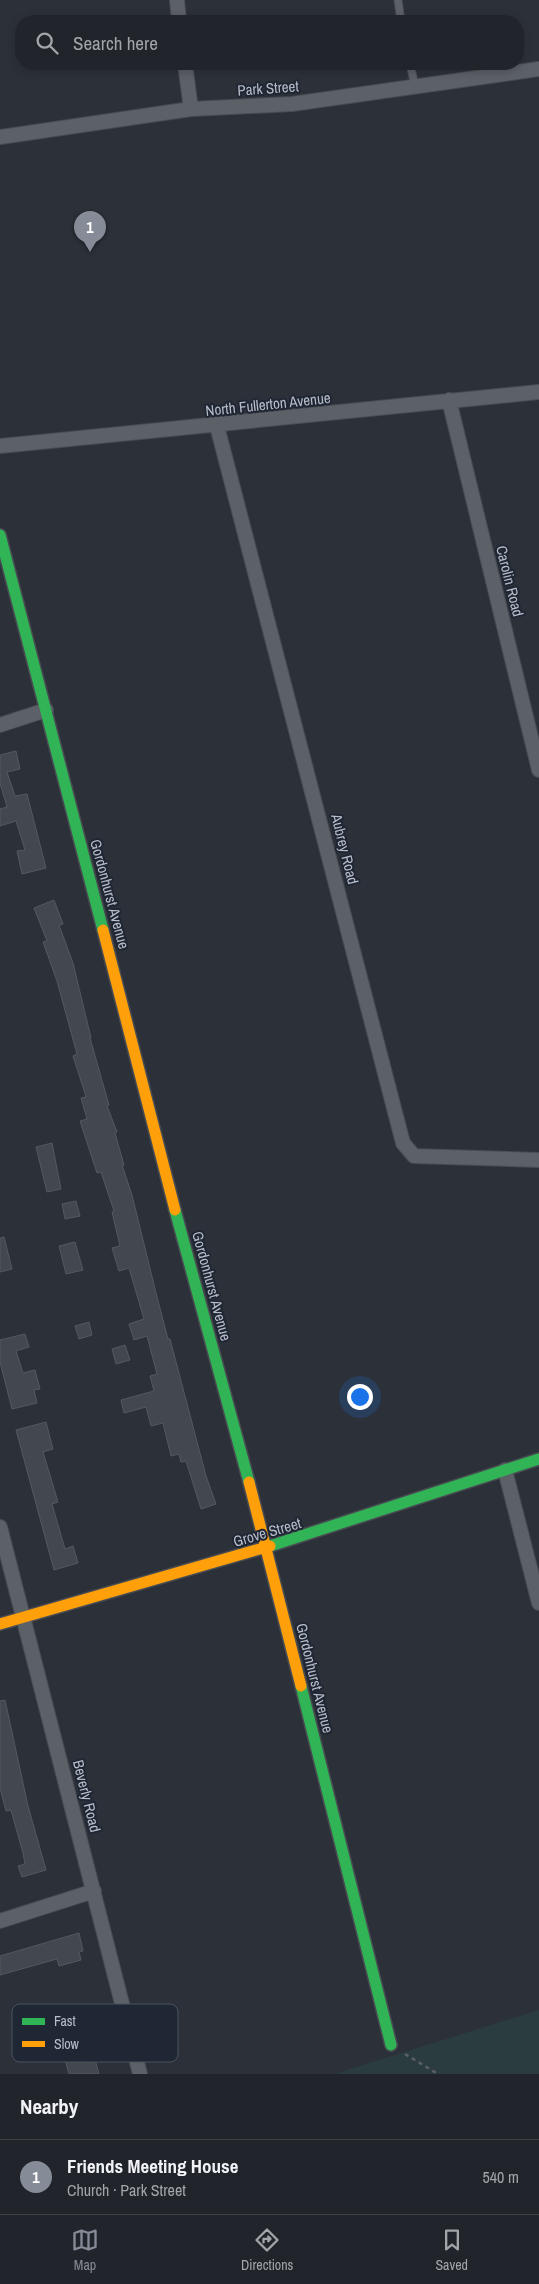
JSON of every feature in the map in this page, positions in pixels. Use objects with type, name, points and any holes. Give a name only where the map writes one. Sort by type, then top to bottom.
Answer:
[{"type":"street","points":[[177,0],[179,15]]},
{"type":"street","name":"Park Street","points":[[0,137],[191,109],[292,104],[539,69]]},
{"type":"street","points":[[186,70],[191,109]]},
{"type":"street","name":"North Fullerton Avenue","points":[[0,446],[218,426],[539,392]]},
{"type":"street","name":"Carolin Road","points":[[450,400],[539,770]]},
{"type":"street","name":"Aubrey Road","points":[[218,426],[403,1143],[414,1156],[539,1160]]},
{"type":"street","name":"Gordonhurst Avenue","points":[[0,535],[168,1183],[267,1547],[391,2045]]},
{"type":"street","points":[[0,725],[46,710]]},
{"type":"street","name":"Grove Street","points":[[0,1624],[267,1547],[539,1459]]},
{"type":"street","points":[[505,1470],[539,1603]]},
{"type":"street","name":"Beverly Road","points":[[0,1527],[122,2004]]},
{"type":"street","points":[[0,1921],[94,1891]]},
{"type":"lane","points":[[398,0],[400,15]]},
{"type":"lane","points":[[411,70],[414,86]]},
{"type":"path","points":[[391,2045],[438,2074]]},
{"type":"shaded area","points":[[539,2010],[539,2074],[334,2074]]},
{"type":"building","points":[[16,751],[20,769],[7,772],[15,796],[27,794],[46,868],[22,874],[17,851],[25,850],[16,821],[0,826],[0,809],[7,807],[0,783],[0,755]]},
{"type":"building","points":[[54,900],[63,924],[59,925],[73,963],[90,1038],[109,1105],[107,1106],[117,1132],[115,1133],[124,1165],[122,1165],[132,1195],[168,1339],[170,1339],[206,1476],[216,1504],[201,1509],[186,1461],[181,1462],[179,1454],[171,1456],[163,1423],[151,1426],[146,1407],[124,1413],[121,1400],[154,1391],[150,1376],[157,1374],[147,1336],[134,1340],[129,1324],[144,1319],[129,1268],[119,1271],[112,1248],[120,1246],[112,1212],[114,1211],[101,1172],[97,1173],[80,1121],[87,1119],[81,1098],[86,1097],[73,1056],[77,1054],[57,981],[43,942],[47,941],[34,908]]},
{"type":"building","points":[[52,1143],[61,1189],[47,1192],[36,1147]]},
{"type":"building","points":[[76,1201],[80,1216],[65,1219],[62,1204]]},
{"type":"building","points":[[4,1237],[12,1269],[0,1272],[0,1238]]},
{"type":"building","points":[[75,1242],[83,1270],[66,1274],[59,1246]]},
{"type":"building","points":[[89,1322],[92,1335],[79,1339],[75,1326]]},
{"type":"building","points":[[25,1334],[29,1347],[16,1351],[23,1373],[35,1370],[40,1389],[34,1390],[37,1403],[12,1409],[0,1362],[0,1340]]},
{"type":"building","points":[[125,1345],[130,1360],[116,1364],[112,1349]]},
{"type":"building","points":[[46,1422],[53,1449],[43,1452],[58,1502],[52,1504],[65,1549],[73,1546],[78,1563],[54,1570],[16,1430]]},
{"type":"building","points":[[5,1700],[28,1806],[46,1870],[22,1877],[18,1866],[25,1864],[23,1853],[11,1810],[6,1811],[0,1788],[0,1701]]},
{"type":"building","points":[[79,1933],[83,1951],[79,1952],[81,1960],[59,1966],[57,1959],[0,1975],[0,1956]]},
{"type":"building","points":[[66,2062],[96,2062],[99,2074],[69,2074]]},
{"type":"traffic: fast","points":[[0,535],[103,930]]},
{"type":"traffic: fast","points":[[175,1210],[249,1482]]},
{"type":"traffic: fast","points":[[270,1546],[539,1459]]},
{"type":"traffic: fast","points":[[301,1686],[391,2045]]},
{"type":"traffic: slow","points":[[103,930],[175,1210]]},
{"type":"traffic: slow","points":[[249,1482],[301,1686]]},
{"type":"traffic: slow","points":[[0,1624],[270,1546]]},
{"type":"place","name":"Friends Meeting House","points":[[90,252]]}]
